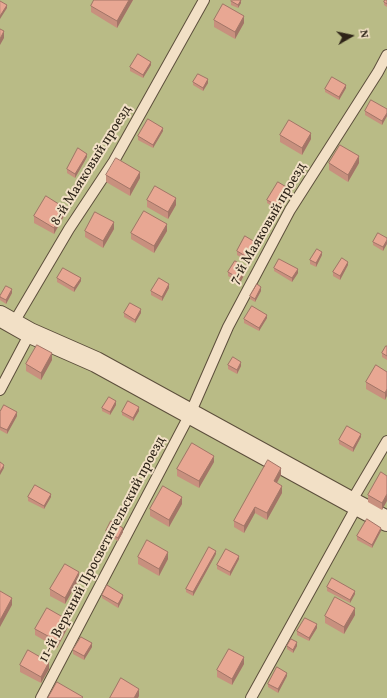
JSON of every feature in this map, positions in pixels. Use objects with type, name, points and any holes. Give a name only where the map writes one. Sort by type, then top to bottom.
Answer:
[{"type":"street","points":[[6,320],[30,333],[96,362],[387,521]]},
{"type":"lane","name":"8-й Маяковый проезд","points":[[6,320],[114,161],[204,0]]},
{"type":"lane","name":"7-й Маяковый проезд","points":[[190,414],[228,327],[290,210],[378,72],[387,55]]},
{"type":"lane","points":[[0,390],[30,333]]},
{"type":"lane","name":"11-й Верхний Просветительский проезд","points":[[41,698],[190,414]]},
{"type":"lane","points":[[251,698],[387,441]]},
{"type":"green space","points":[[0,0],[387,0],[387,698],[0,698]]},
{"type":"building","points":[[94,0],[129,0],[117,21],[91,6]]},
{"type":"building","points":[[241,0],[238,5],[231,1]]},
{"type":"building","points":[[0,1],[7,5],[0,16]]},
{"type":"building","points":[[223,4],[244,16],[235,32],[214,20]]},
{"type":"building","points":[[0,29],[4,31],[0,39]]},
{"type":"building","points":[[138,54],[151,62],[143,75],[130,67]]},
{"type":"building","points":[[198,74],[208,79],[203,88],[193,82]]},
{"type":"building","points":[[332,77],[346,85],[339,97],[325,89]]},
{"type":"building","points":[[371,100],[387,109],[387,113],[382,121],[365,111]]},
{"type":"building","points":[[148,119],[163,128],[153,145],[138,136]]},
{"type":"building","points":[[289,120],[311,133],[302,148],[280,135]]},
{"type":"building","points":[[340,145],[359,156],[348,175],[329,163]]},
{"type":"building","points":[[78,148],[87,154],[75,174],[67,169]]},
{"type":"building","points":[[116,158],[140,172],[130,189],[106,175]]},
{"type":"building","points":[[278,182],[288,188],[278,206],[267,200]]},
{"type":"building","points":[[155,186],[176,198],[168,212],[147,200]]},
{"type":"building","points":[[46,196],[65,208],[54,228],[34,216]]},
{"type":"building","points":[[144,211],[167,224],[154,246],[131,233]]},
{"type":"building","points":[[95,212],[114,222],[103,241],[85,231]]},
{"type":"building","points":[[378,233],[387,238],[383,247],[373,242]]},
{"type":"building","points":[[245,236],[255,242],[247,257],[237,251]]},
{"type":"building","points":[[317,249],[322,252],[316,263],[310,260]]},
{"type":"building","points":[[342,258],[348,262],[340,276],[333,272]]},
{"type":"building","points":[[279,259],[298,269],[292,278],[274,268]]},
{"type":"building","points":[[235,261],[246,267],[240,279],[228,272]]},
{"type":"building","points":[[63,268],[81,278],[74,288],[57,278]]},
{"type":"building","points":[[159,278],[169,284],[162,297],[151,291]]},
{"type":"building","points":[[257,284],[261,287],[255,299],[250,296]]},
{"type":"building","points":[[6,286],[12,289],[6,300],[0,296]]},
{"type":"building","points":[[130,303],[141,309],[135,320],[124,313]]},
{"type":"building","points":[[252,306],[267,315],[259,328],[244,319]]},
{"type":"building","points":[[37,345],[52,353],[41,373],[26,364]]},
{"type":"building","points":[[387,346],[387,356],[382,353]]},
{"type":"building","points":[[233,357],[241,362],[237,370],[228,365]]},
{"type":"building","points":[[376,365],[387,372],[387,389],[385,393],[366,382]]},
{"type":"building","points":[[109,397],[116,401],[110,412],[102,408]]},
{"type":"building","points":[[128,401],[139,407],[133,418],[122,412]]},
{"type":"building","points":[[4,405],[17,412],[7,430],[0,427],[0,412]]},
{"type":"building","points":[[347,426],[361,434],[353,448],[339,440]]},
{"type":"building","points":[[192,443],[214,456],[199,481],[177,469]]},
{"type":"building","points":[[268,460],[281,468],[274,481],[282,486],[267,513],[255,507],[244,526],[234,521]]},
{"type":"building","points":[[0,462],[4,465],[0,472]]},
{"type":"building","points":[[381,472],[387,476],[387,494],[382,503],[368,495]]},
{"type":"building","points":[[35,485],[51,494],[44,506],[28,497]]},
{"type":"building","points":[[163,486],[182,497],[169,520],[150,509]]},
{"type":"building","points":[[367,519],[381,528],[372,545],[357,536]]},
{"type":"building","points":[[111,521],[123,528],[118,538],[106,531]]},
{"type":"building","points":[[147,540],[168,552],[159,569],[138,557]]},
{"type":"building","points":[[209,547],[216,551],[193,592],[186,589]]},
{"type":"building","points":[[226,549],[239,556],[230,572],[217,565]]},
{"type":"building","points":[[65,564],[79,572],[65,598],[50,589]]},
{"type":"building","points":[[332,578],[355,591],[350,600],[327,587]]},
{"type":"building","points":[[107,585],[123,595],[118,604],[102,595]]},
{"type":"building","points":[[0,591],[12,598],[0,620]]},
{"type":"building","points":[[335,597],[355,608],[344,627],[325,616]]},
{"type":"building","points":[[47,608],[68,620],[57,641],[35,629]]},
{"type":"building","points":[[305,618],[317,624],[309,638],[297,631]]},
{"type":"building","points":[[81,637],[92,643],[84,656],[73,650]]},
{"type":"building","points":[[291,639],[297,642],[293,650],[287,646]]},
{"type":"building","points":[[229,649],[244,657],[232,679],[217,670]]},
{"type":"building","points":[[28,650],[49,662],[41,677],[20,665]]},
{"type":"building","points":[[277,667],[287,673],[278,689],[268,684]]},
{"type":"building","points":[[121,678],[139,689],[134,698],[110,698]]},
{"type":"building","points":[[57,682],[83,697],[48,698]]}]
